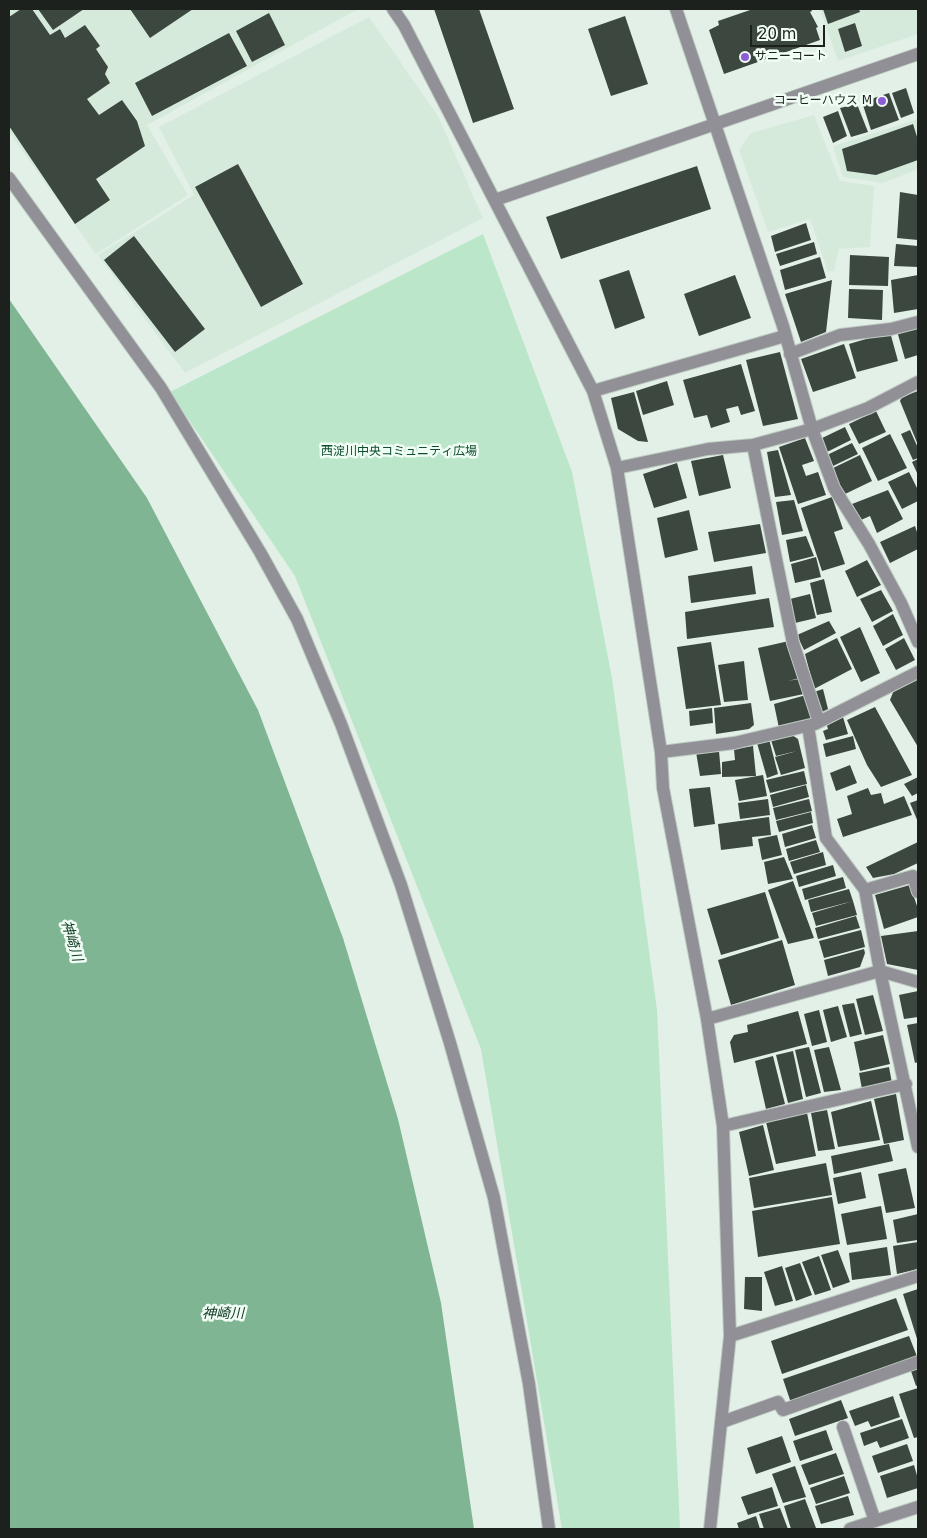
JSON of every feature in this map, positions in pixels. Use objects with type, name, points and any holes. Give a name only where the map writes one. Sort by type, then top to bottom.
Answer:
[{"type":"street","points":[[393,9],[404,25],[592,390],[617,468],[661,752],[663,788],[707,1019],[724,1126],[730,1336],[710,1529]]},
{"type":"street","points":[[676,9],[716,124],[785,336],[812,429],[834,488],[869,544],[901,603],[918,642]]},
{"type":"street","points":[[495,200],[918,54]]},
{"type":"street","points":[[9,178],[161,388],[260,552],[297,619],[341,724],[401,885],[450,1043],[494,1198],[529,1384],[549,1529]]},
{"type":"street","points":[[790,354],[840,335],[891,329],[918,322]]},
{"type":"street","points":[[592,390],[785,336]]},
{"type":"street","points":[[617,468],[708,449],[753,445],[812,429],[868,408],[918,382]]},
{"type":"street","points":[[753,445],[793,643],[814,724],[826,838],[865,890],[880,971],[906,1084],[918,1147]]},
{"type":"street","points":[[661,752],[734,742],[814,724],[918,672]]},
{"type":"street","points":[[865,890],[916,875],[918,892]]},
{"type":"street","points":[[707,1019],[880,971],[918,982]]},
{"type":"street","points":[[724,1126],[906,1084]]},
{"type":"street","points":[[730,1336],[918,1276]]},
{"type":"street","points":[[722,1422],[778,1402],[782,1410],[918,1362]]},
{"type":"street","points":[[843,1427],[875,1521]]},
{"type":"street","points":[[850,1529],[918,1507]]},
{"type":"shaded area","points":[[13,9],[358,9],[147,125],[188,195],[96,254],[9,132],[9,11]]},
{"type":"shaded area","points":[[820,9],[918,9],[918,34],[838,61]]},
{"type":"shaded area","points":[[369,17],[438,116],[483,218],[185,373],[98,255],[194,195],[159,127]]},
{"type":"shaded area","points":[[814,115],[840,181],[874,186],[870,247],[839,249],[834,271],[828,272],[810,219],[768,232],[739,150],[751,133]]},
{"type":"shaded area","points":[[918,119],[918,169],[883,183],[843,177],[833,146]]},
{"type":"green space","name":"西淀川中央コミュニティ広場","points":[[483,234],[572,472],[612,678],[657,1010],[680,1529],[562,1529],[481,1049],[295,576],[170,392]]},
{"type":"water","name":"神崎川","points":[[9,299],[147,498],[258,710],[343,938],[398,1119],[441,1303],[474,1529],[9,1529]]},
{"type":"building","points":[[21,9],[32,9],[50,35],[60,29],[65,38],[85,25],[100,46],[96,49],[108,67],[105,74],[110,83],[87,99],[99,115],[122,100],[137,121],[145,146],[96,179],[110,200],[75,224],[9,126],[9,17]]},
{"type":"building","points":[[38,9],[84,9],[53,30]]},
{"type":"building","points":[[130,9],[193,9],[150,38]]},
{"type":"building","points":[[434,9],[479,9],[514,109],[473,123]]},
{"type":"building","name":"サニーコート","points":[[753,9],[811,9],[812,11],[810,12],[818,27],[816,28],[820,40],[724,74],[709,30],[719,25],[718,21]]},
{"type":"building","points":[[823,9],[859,9],[860,12],[828,24]]},
{"type":"building","points":[[269,13],[285,45],[252,62],[236,31]]},
{"type":"building","points":[[625,16],[648,84],[611,96],[588,29]]},
{"type":"building","points":[[855,23],[862,46],[845,52],[838,29]]},
{"type":"building","points":[[229,33],[247,66],[152,116],[135,83]]},
{"type":"building","points":[[906,88],[914,113],[901,118],[892,93]]},
{"type":"building","points":[[889,93],[899,120],[871,130],[862,102]]},
{"type":"building","points":[[857,104],[868,132],[851,137],[840,108]]},
{"type":"building","points":[[838,111],[847,136],[833,143],[823,117]]},
{"type":"building","points":[[913,124],[918,140],[918,160],[876,175],[847,171],[842,149]]},
{"type":"building","points":[[238,164],[303,284],[261,307],[195,187]]},
{"type":"building","points":[[697,166],[711,209],[561,259],[546,217]]},
{"type":"building","points":[[900,192],[918,195],[918,240],[897,238]]},
{"type":"building","points":[[806,223],[811,240],[775,252],[771,236]]},
{"type":"building","points":[[134,236],[205,329],[175,352],[104,260]]},
{"type":"building","points":[[814,242],[817,254],[780,266],[776,254]]},
{"type":"building","points":[[896,244],[918,246],[918,267],[894,266]]},
{"type":"building","points":[[850,255],[889,257],[888,286],[849,285]]},
{"type":"building","points":[[820,257],[826,278],[785,290],[780,270]]},
{"type":"building","points":[[629,270],[645,318],[615,329],[599,280]]},
{"type":"building","points":[[735,275],[751,318],[699,336],[684,294]]},
{"type":"building","points":[[918,275],[918,309],[894,313],[891,280]]},
{"type":"building","points":[[832,280],[826,332],[801,342],[785,294]]},
{"type":"building","points":[[849,289],[883,290],[882,320],[848,318]]},
{"type":"building","points":[[918,325],[918,355],[905,359],[897,331]]},
{"type":"building","points":[[890,332],[898,361],[857,372],[849,344]]},
{"type":"building","points":[[844,344],[856,378],[813,392],[801,359]]},
{"type":"building","points":[[780,352],[798,419],[763,426],[746,360]]},
{"type":"building","points":[[741,364],[755,411],[741,415],[738,406],[726,409],[730,422],[711,428],[707,415],[694,418],[683,380]]},
{"type":"building","points":[[667,381],[674,405],[643,415],[636,391]]},
{"type":"building","points":[[918,391],[918,445],[900,401],[902,397]]},
{"type":"building","points":[[634,392],[648,442],[638,441],[618,429],[611,398]]},
{"type":"building","points":[[876,411],[886,432],[859,444],[849,424]]},
{"type":"building","points":[[845,427],[851,440],[825,453],[818,440]]},
{"type":"building","points":[[910,430],[918,448],[918,458],[913,460],[901,434]]},
{"type":"building","points":[[890,434],[907,468],[878,481],[862,448]]},
{"type":"building","points":[[805,438],[814,461],[802,465],[806,476],[818,472],[826,495],[798,504],[779,447]]},
{"type":"building","points":[[852,443],[858,454],[833,466],[827,455]]},
{"type":"building","points":[[778,450],[791,495],[775,497],[767,452]]},
{"type":"building","points":[[723,455],[731,488],[699,496],[691,461]]},
{"type":"building","points":[[860,455],[872,481],[843,495],[831,469]]},
{"type":"building","points":[[918,459],[918,475],[912,462]]},
{"type":"building","points":[[677,463],[687,498],[654,508],[643,474]]},
{"type":"building","points":[[909,472],[918,490],[918,501],[902,509],[888,482]]},
{"type":"building","points":[[888,490],[903,519],[877,533],[870,516],[861,520],[852,504]]},
{"type":"building","points":[[832,497],[843,529],[834,532],[845,564],[822,571],[801,508]]},
{"type":"building","points":[[794,500],[803,531],[782,535],[776,502]]},
{"type":"building","points":[[689,510],[698,550],[665,558],[657,518]]},
{"type":"building","points":[[760,524],[766,553],[714,562],[708,532]]},
{"type":"building","points":[[915,526],[918,535],[918,549],[890,563],[880,542]]},
{"type":"building","points":[[806,536],[814,556],[790,562],[786,540]]},
{"type":"building","points":[[816,557],[821,577],[795,583],[791,564]]},
{"type":"building","points":[[867,560],[881,585],[857,597],[845,571]]},
{"type":"building","points":[[752,566],[756,594],[691,603],[688,576]]},
{"type":"building","points":[[824,579],[832,612],[817,615],[810,583]]},
{"type":"building","points":[[881,590],[893,611],[872,622],[860,599]]},
{"type":"building","points":[[810,594],[816,618],[795,623],[790,599]]},
{"type":"building","points":[[769,598],[774,627],[687,639],[685,612]]},
{"type":"building","points":[[893,614],[903,635],[883,646],[873,626]]},
{"type":"building","points":[[829,621],[836,633],[804,650],[797,635]]},
{"type":"building","points":[[860,627],[880,673],[861,682],[840,637]]},
{"type":"building","points":[[837,638],[852,669],[814,689],[805,654]]},
{"type":"building","points":[[904,638],[915,660],[896,670],[885,649]]},
{"type":"building","points":[[789,641],[800,678],[788,681],[799,679],[804,694],[770,701],[758,648]]},
{"type":"building","points":[[711,642],[721,705],[686,709],[677,647]]},
{"type":"building","points":[[744,661],[748,700],[724,702],[718,665]]},
{"type":"building","points":[[916,678],[918,679],[918,747],[890,700],[894,690]]},
{"type":"building","points":[[823,689],[828,709],[820,713],[814,692]]},
{"type":"building","points":[[806,695],[814,719],[779,728],[774,704]]},
{"type":"building","points":[[751,703],[754,725],[749,729],[716,734],[714,708]]},
{"type":"building","points":[[875,707],[912,775],[881,787],[867,765],[847,720]]},
{"type":"building","points":[[712,708],[713,723],[690,726],[689,711]]},
{"type":"building","points":[[843,717],[848,734],[826,740],[823,731],[828,729],[826,722]]},
{"type":"building","points":[[792,735],[798,739],[805,768],[781,775],[775,757],[797,751],[776,756],[771,740]]},
{"type":"building","points":[[853,736],[856,749],[826,757],[823,744]]},
{"type":"building","points":[[769,739],[778,774],[767,778],[757,743]]},
{"type":"building","points":[[753,746],[756,776],[722,777],[722,762],[735,760],[734,749]]},
{"type":"building","points":[[719,751],[721,774],[700,776],[696,752]]},
{"type":"building","points":[[850,765],[857,783],[836,791],[830,773]]},
{"type":"building","points":[[804,771],[807,784],[770,793],[766,780]]},
{"type":"building","points":[[763,775],[767,796],[739,801],[735,780]]},
{"type":"building","points":[[918,777],[918,793],[912,796],[904,784]]},
{"type":"building","points":[[806,785],[809,797],[773,807],[770,795]]},
{"type":"building","points":[[710,787],[715,824],[694,827],[689,789]]},
{"type":"building","points":[[868,788],[871,795],[881,793],[884,804],[904,796],[912,815],[843,837],[837,819],[852,814],[847,796]]},
{"type":"building","points":[[768,799],[770,815],[740,819],[738,803]]},
{"type":"building","points":[[809,799],[812,811],[776,820],[773,808]]},
{"type":"building","points":[[918,800],[918,822],[910,803]]},
{"type":"building","points":[[811,812],[813,823],[779,832],[776,821]]},
{"type":"building","points":[[769,817],[771,835],[752,837],[753,846],[721,850],[718,824]]},
{"type":"building","points":[[812,825],[816,838],[785,847],[782,834]]},
{"type":"building","points":[[777,835],[782,855],[762,860],[758,839]]},
{"type":"building","points":[[816,840],[820,852],[789,861],[786,849]]},
{"type":"building","points":[[918,842],[918,863],[894,874],[873,878],[866,867]]},
{"type":"building","points":[[823,852],[826,865],[794,874],[790,862]]},
{"type":"building","points":[[784,857],[793,879],[768,884],[764,862]]},
{"type":"building","points":[[833,865],[836,876],[799,887],[796,876]]},
{"type":"building","points":[[843,877],[846,888],[805,900],[802,889]]},
{"type":"building","points":[[793,881],[814,938],[788,944],[768,890]]},
{"type":"building","points":[[910,885],[918,909],[918,917],[884,929],[875,895]]},
{"type":"building","points":[[849,889],[853,901],[811,912],[808,900]]},
{"type":"building","points":[[765,892],[779,938],[721,955],[707,909]]},
{"type":"building","points":[[853,901],[857,915],[816,926],[812,913]]},
{"type":"building","points":[[856,916],[860,928],[818,939],[815,928]]},
{"type":"building","points":[[861,930],[865,947],[824,958],[819,941]]},
{"type":"building","points":[[918,931],[918,970],[887,964],[881,936]]},
{"type":"building","points":[[782,940],[795,985],[731,1005],[718,960]]},
{"type":"building","points":[[864,949],[865,953],[860,967],[828,976],[824,960]]},
{"type":"building","points":[[918,991],[918,1017],[904,1019],[899,995]]},
{"type":"building","points":[[873,995],[883,1031],[865,1035],[856,999]]},
{"type":"building","points":[[854,1003],[862,1034],[850,1037],[842,1005]]},
{"type":"building","points":[[838,1006],[847,1037],[831,1042],[823,1010]]},
{"type":"building","points":[[819,1010],[827,1042],[812,1046],[804,1014]]},
{"type":"building","points":[[798,1011],[807,1044],[734,1063],[730,1042],[734,1035],[748,1032],[747,1025]]},
{"type":"building","points":[[918,1023],[918,1062],[915,1063],[907,1025]]},
{"type":"building","points":[[883,1035],[890,1064],[860,1071],[854,1042]]},
{"type":"building","points":[[809,1047],[821,1093],[806,1097],[795,1050]]},
{"type":"building","points":[[829,1047],[841,1090],[824,1092],[814,1050]]},
{"type":"building","points":[[793,1051],[803,1099],[788,1103],[776,1055]]},
{"type":"building","points":[[773,1056],[785,1104],[766,1109],[755,1061]]},
{"type":"building","points":[[889,1067],[892,1083],[862,1089],[859,1073]]},
{"type":"building","points":[[896,1094],[904,1140],[884,1144],[874,1099]]},
{"type":"building","points":[[871,1101],[880,1140],[838,1147],[831,1112]]},
{"type":"building","points":[[827,1110],[835,1149],[818,1151],[811,1113]]},
{"type":"building","points":[[807,1113],[816,1156],[776,1164],[766,1122]]},
{"type":"building","points":[[763,1125],[774,1170],[749,1176],[739,1132]]},
{"type":"building","points":[[889,1144],[893,1161],[834,1174],[831,1156]]},
{"type":"building","points":[[826,1163],[832,1195],[754,1208],[749,1178]]},
{"type":"building","points":[[906,1168],[915,1208],[886,1213],[878,1174]]},
{"type":"building","points":[[861,1172],[866,1198],[838,1204],[833,1178]]},
{"type":"building","points":[[832,1197],[840,1244],[758,1257],[752,1211]]},
{"type":"building","points":[[881,1206],[887,1239],[847,1245],[841,1214]]},
{"type":"building","points":[[918,1214],[918,1240],[897,1243],[893,1220]]},
{"type":"building","points":[[918,1242],[918,1269],[897,1274],[893,1246]]},
{"type":"building","points":[[887,1247],[891,1275],[852,1280],[849,1253]]},
{"type":"building","points":[[838,1250],[850,1282],[833,1288],[821,1255]]},
{"type":"building","points":[[819,1256],[831,1290],[815,1295],[802,1262]]},
{"type":"building","points":[[800,1263],[812,1295],[796,1301],[785,1268]]},
{"type":"building","points":[[782,1266],[793,1301],[775,1306],[764,1272]]},
{"type":"building","points":[[745,1277],[762,1277],[762,1311],[744,1309]]},
{"type":"building","points":[[918,1289],[918,1342],[903,1294]]},
{"type":"building","points":[[896,1298],[908,1330],[782,1374],[771,1341]]},
{"type":"building","points":[[909,1336],[918,1359],[791,1403],[783,1379]]},
{"type":"building","points":[[918,1369],[918,1385],[916,1386],[911,1371]]},
{"type":"building","points":[[918,1388],[918,1437],[914,1438],[899,1394]]},
{"type":"building","points":[[893,1396],[900,1417],[871,1427],[868,1421],[855,1426],[849,1411]]},
{"type":"building","points":[[841,1400],[848,1418],[795,1436],[789,1419]]},
{"type":"building","points":[[902,1419],[909,1438],[880,1448],[877,1441],[864,1446],[860,1433]]},
{"type":"building","points":[[826,1430],[833,1450],[800,1461],[793,1441]]},
{"type":"building","points":[[782,1436],[791,1462],[756,1474],[747,1448]]},
{"type":"building","points":[[907,1444],[913,1461],[878,1473],[872,1456]]},
{"type":"building","points":[[836,1453],[844,1474],[809,1485],[801,1465]]},
{"type":"building","points":[[914,1465],[918,1479],[918,1488],[887,1498],[880,1476]]},
{"type":"building","points":[[795,1466],[806,1497],[783,1503],[772,1474]]},
{"type":"building","points":[[844,1476],[850,1493],[816,1504],[810,1488]]},
{"type":"building","points":[[772,1487],[778,1506],[748,1515],[741,1497]]},
{"type":"building","points":[[848,1496],[854,1515],[821,1524],[815,1506]]},
{"type":"building","points":[[805,1499],[816,1528],[791,1529],[784,1506]]},
{"type":"building","points":[[780,1508],[788,1529],[764,1529],[759,1514]]},
{"type":"building","points":[[756,1516],[760,1529],[739,1529],[737,1523]]},
{"type":"place","name":"サニーコート","points":[[745,57]]},
{"type":"place","name":"コーヒーハウス M","points":[[882,101]]}]
